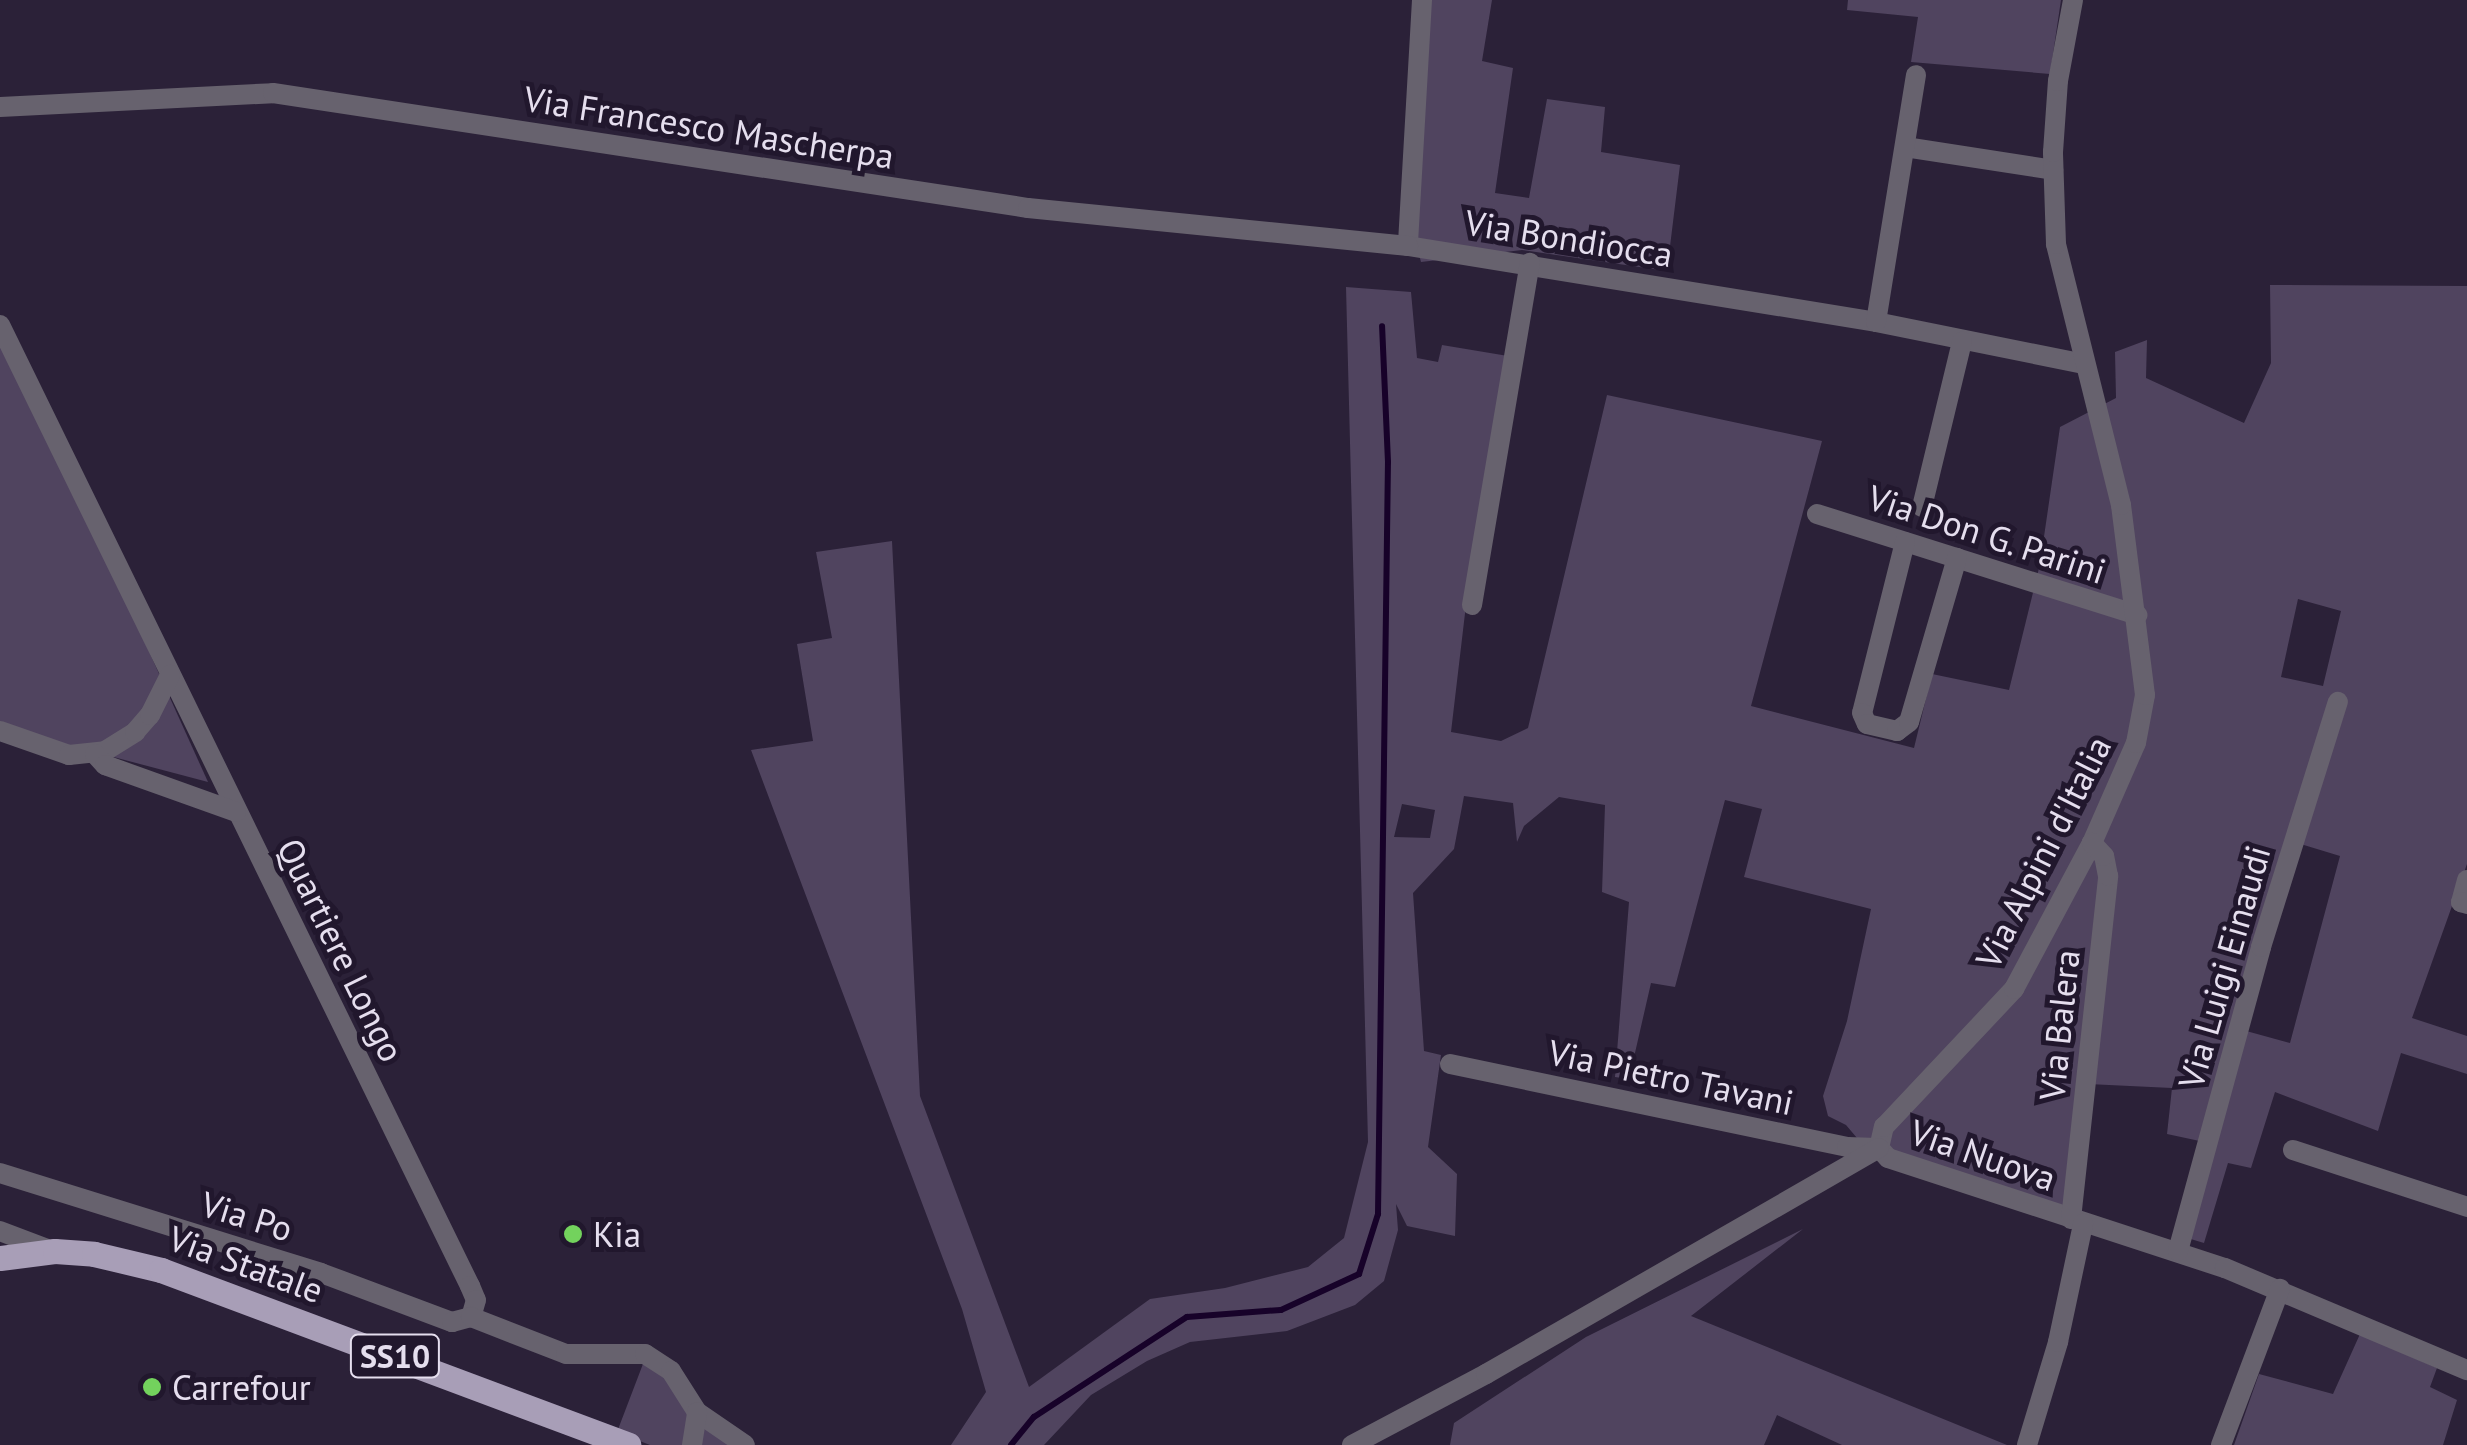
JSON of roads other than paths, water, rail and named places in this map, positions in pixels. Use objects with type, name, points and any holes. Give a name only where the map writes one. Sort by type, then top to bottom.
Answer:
[{"type":"main road","name":"Via Statale","points":[[0,1258],[55,1252],[94,1254],[161,1270],[628,1445]]},
{"type":"street","points":[[1408,246],[1422,0]]},
{"type":"street","name":"Via Alpini d'Italia","points":[[1879,1148],[1884,1127],[2014,989],[2092,843],[2136,743],[2145,696],[2122,505],[2056,244],[2053,170],[2058,80],[2073,0]]},
{"type":"street","points":[[1876,322],[1916,75]]},
{"type":"street","name":"Via Francesco Mascherpa","points":[[0,107],[272,93],[1028,208],[1408,246]]},
{"type":"street","points":[[1905,147],[2053,170]]},
{"type":"street","name":"Via Bondiocca","points":[[1408,246],[1876,322],[2085,364]]},
{"type":"street","points":[[1472,606],[1530,263]]},
{"type":"street","name":"Quartiere Longo","points":[[0,325],[470,1286],[476,1300],[471,1316]]},
{"type":"street","points":[[1922,507],[1962,342]]},
{"type":"street","name":"Via Don G. Parini","points":[[1817,514],[2137,614]]},
{"type":"street","points":[[1905,542],[1862,713],[1867,724],[1896,731],[1908,722],[1957,558]]},
{"type":"street","points":[[0,731],[69,755],[95,754],[116,746],[150,716],[170,674]]},
{"type":"street","name":"Via Luigi Einaudi","points":[[2178,1251],[2261,946],[2338,702]]},
{"type":"street","points":[[95,754],[105,765],[236,812]]},
{"type":"street","name":"Via Balera","points":[[2026,1445],[2058,1342],[2077,1222],[2108,876],[2104,856],[2092,843]]},
{"type":"street","points":[[2467,880],[2461,902],[2467,904]]},
{"type":"street","name":"Via Pietro Tavani","points":[[1450,1064],[1847,1147],[1879,1148]]},
{"type":"street","name":"Via Nuova","points":[[1352,1445],[1486,1374],[1879,1148],[1888,1158],[2077,1222],[2178,1251],[2280,1289],[2467,1370]]},
{"type":"street","points":[[2293,1150],[2467,1207]]},
{"type":"street","name":"Via Po","points":[[0,1174],[321,1273],[452,1322],[471,1316]]},
{"type":"street","points":[[0,1232],[55,1252]]},
{"type":"street","points":[[2221,1445],[2280,1289]]},
{"type":"street","points":[[471,1316],[566,1354],[645,1354],[671,1371],[697,1412],[745,1445]]},
{"type":"street","points":[[692,1445],[697,1412]]},
{"type":"waterway","points":[[1011,1445],[1034,1417],[1187,1317],[1281,1310],[1359,1274],[1378,1214],[1388,462],[1382,326]]},
{"type":"place","name":"Kia","points":[[573,1234]]},
{"type":"place","name":"Carrefour","points":[[152,1387]]}]
